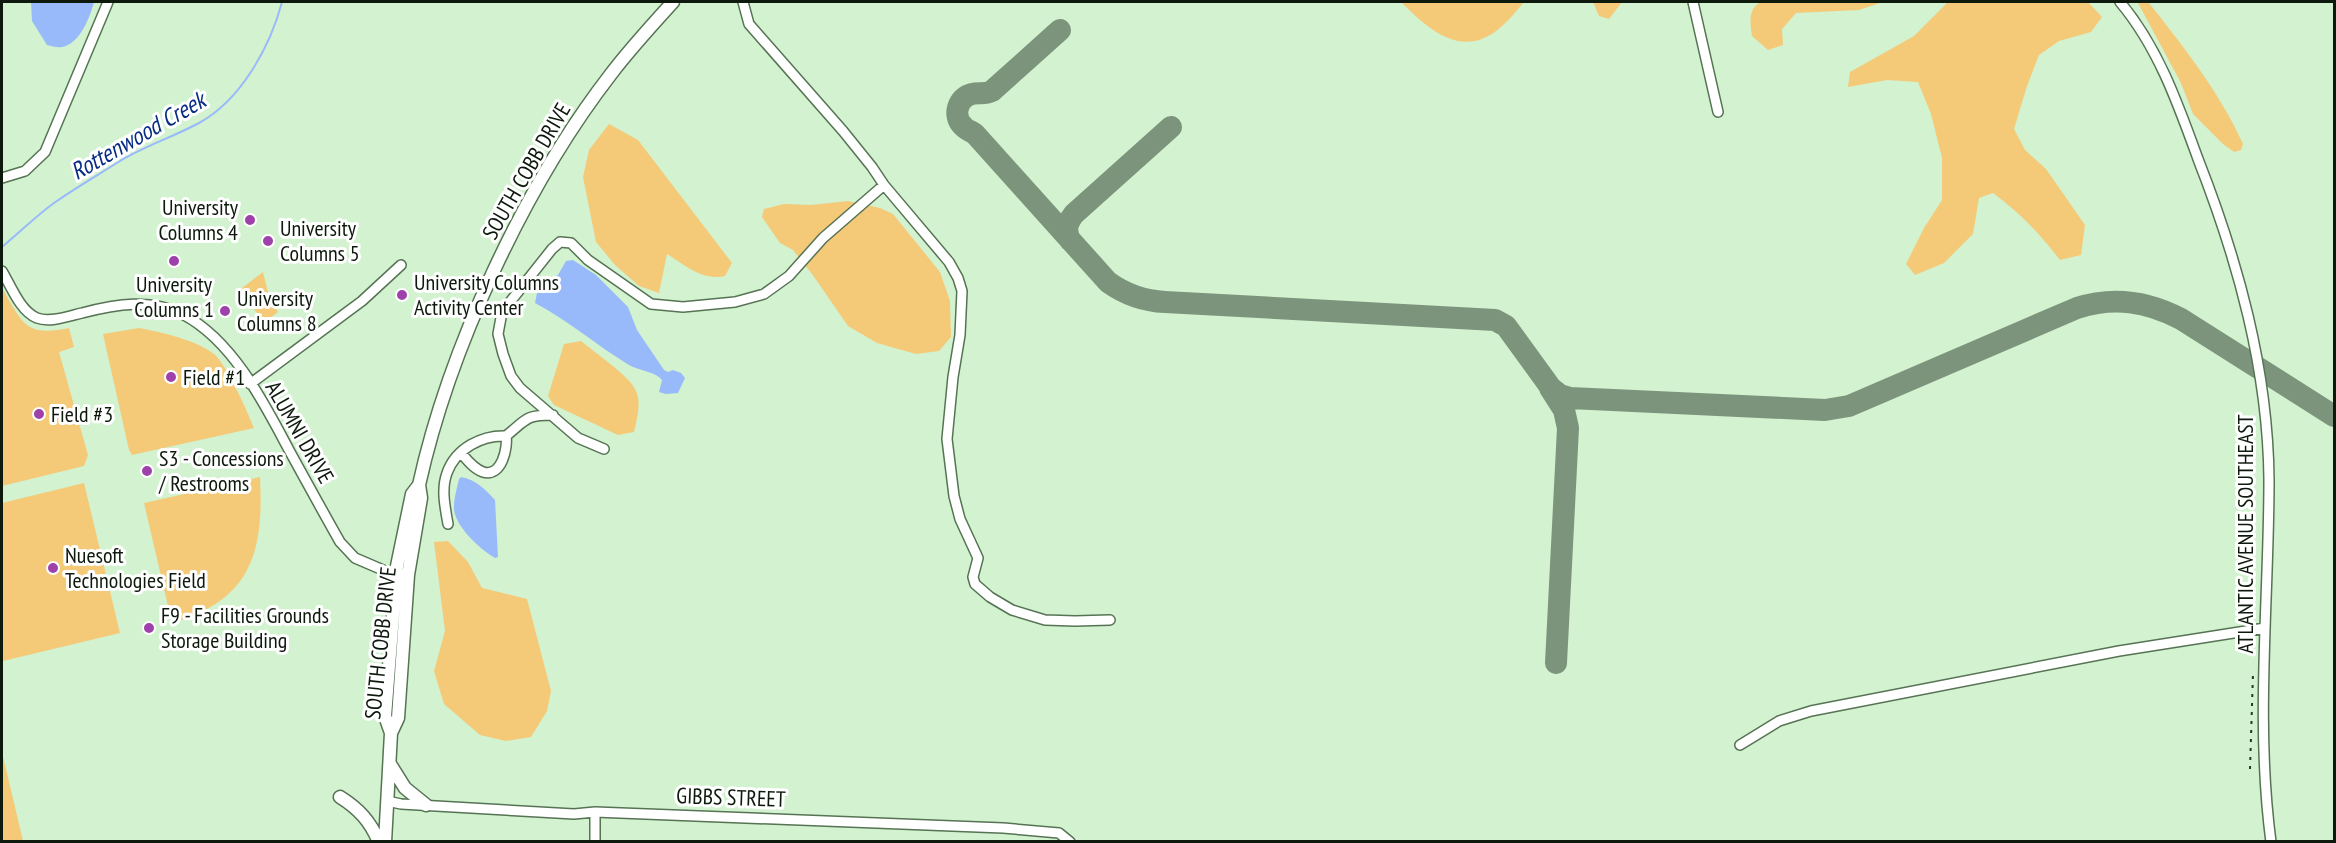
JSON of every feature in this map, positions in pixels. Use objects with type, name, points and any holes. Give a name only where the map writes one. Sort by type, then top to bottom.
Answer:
[{"type":"main road","name":"SOUTH COBB DRIVE","points":[[391,733],[385,716],[397,566],[412,494],[419,485],[442,407],[466,340],[489,284],[544,176],[593,99],[620,62],[673,2]]},
{"type":"main road","name":"SOUTH COBB DRIVE","points":[[385,842],[391,733],[398,718],[408,575],[421,498],[419,485]]},
{"type":"main road","points":[[397,566],[408,575]]},
{"type":"main road","points":[[389,763],[405,788],[426,805]]},
{"type":"main road","points":[[340,797],[366,818],[380,842]]},
{"type":"street","points":[[2,178],[25,171],[45,152],[108,2]]},
{"type":"street","points":[[743,2],[749,24],[843,130],[884,185],[949,262],[958,278],[962,291],[960,335],[947,440],[954,496],[960,519],[978,558],[973,577],[975,584],[990,597],[1012,610],[1045,620],[1110,620]]},
{"type":"street","points":[[1693,2],[1718,112]]},
{"type":"street","name":"ATLANTIC AVENUE SOUTHEAST","points":[[2120,2],[2139,28],[2171,88],[2209,187],[2235,267],[2261,379],[2269,479],[2265,628],[2265,769],[2271,842]]},
{"type":"street","points":[[604,449],[578,438],[520,388],[511,376],[498,334],[499,322],[508,303],[560,242],[571,243],[588,260],[651,304],[683,307],[735,302],[764,294],[789,276],[823,238],[884,185]]},
{"type":"street","points":[[250,384],[362,302],[401,265]]},
{"type":"street","name":"ALUMNI DRIVE","points":[[2,271],[25,310],[37,318],[44,320],[122,304],[148,305],[177,312],[207,330],[267,408],[340,542],[355,558],[383,570],[394,590]]},
{"type":"street","points":[[448,524],[444,503],[447,472],[461,453],[477,441],[488,437],[506,436],[536,414],[553,415]]},
{"type":"street","points":[[461,453],[470,464],[484,473],[489,472],[500,465],[505,456],[506,436]]},
{"type":"street","name":"ALUMNI DRIVE","points":[[374,565],[383,563],[397,566]]},
{"type":"street","points":[[1740,745],[1779,721],[1811,711],[2119,651],[2265,628]]},
{"type":"street","name":"GIBBS STREET","points":[[387,801],[574,814],[595,812],[1014,829],[1059,832],[1070,842]]},
{"type":"street","points":[[595,812],[595,842]]},
{"type":"shaded area","points":[[1401,2],[1524,2],[1505,23],[1488,36],[1474,41],[1461,41],[1436,32]]},
{"type":"shaded area","points":[[1593,2],[1622,2],[1609,19],[1599,16]]},
{"type":"shaded area","points":[[1761,2],[1883,2],[1859,10],[1796,13],[1782,29],[1783,45],[1768,50],[1752,36],[1752,12]]},
{"type":"shaded area","points":[[1948,2],[2088,2],[2102,17],[2091,32],[2059,41],[2039,55],[2014,129],[2025,150],[2046,169],[2085,225],[2081,255],[2060,260],[2029,224],[1993,193],[1979,198],[1973,234],[1944,263],[1915,275],[1906,264],[1924,228],[1942,200],[1942,158],[1931,114],[1918,82],[1887,80],[1848,87],[1850,72],[1914,36]]},
{"type":"shaded area","points":[[2138,3],[2149,3],[2201,71],[2234,125],[2243,144],[2241,150],[2234,152],[2223,144],[2193,114],[2181,83]]},
{"type":"shaded area","points":[[609,124],[638,140],[732,263],[725,276],[701,274],[667,254],[659,293],[639,286],[615,265],[596,242],[583,177],[589,150]]},
{"type":"shaded area","points":[[848,201],[880,208],[893,214],[940,272],[950,301],[951,337],[939,351],[916,354],[877,343],[848,326],[812,274],[793,250],[780,243],[762,217],[764,209],[784,204],[811,205]]},
{"type":"shaded area","points":[[263,272],[269,296],[278,312],[266,321],[263,321],[241,292],[242,288]]},
{"type":"shaded area","name":"Field #3","points":[[2,288],[21,318],[34,329],[69,328],[74,347],[59,352],[88,455],[84,466],[2,486]]},
{"type":"shaded area","name":"Field #1","points":[[139,328],[168,334],[214,354],[230,377],[254,428],[132,455],[103,334]]},
{"type":"shaded area","points":[[581,341],[618,371],[635,389],[639,404],[634,432],[618,435],[554,405],[548,396],[564,344]]},
{"type":"shaded area","points":[[260,477],[259,529],[255,551],[247,570],[236,587],[220,601],[199,613],[172,623],[144,503]]},
{"type":"shaded area","name":"Nuesoft Technologies Field","points":[[84,483],[120,633],[3,661],[2,503]]},
{"type":"shaded area","points":[[448,541],[468,562],[482,588],[527,599],[551,691],[547,711],[531,737],[506,741],[480,735],[444,704],[434,671],[445,631],[434,542]]},
{"type":"shaded area","points":[[2,752],[23,841],[2,841]]},
{"type":"water","points":[[31,2],[94,2],[87,22],[79,35],[68,45],[58,47],[47,45],[32,21]]},
{"type":"water","points":[[573,260],[596,275],[628,307],[637,330],[664,370],[681,373],[685,378],[678,393],[659,392],[662,380],[659,377],[629,365],[535,303],[537,293],[545,281],[558,275],[566,261]]},
{"type":"water","points":[[461,477],[476,483],[495,500],[498,557],[495,558],[476,543],[458,521],[454,504]]},
{"type":"waterway","name":"Rottenwood Creek","points":[[2,247],[47,208],[78,187],[130,156],[199,123],[228,101],[252,71],[262,54],[282,2]]},
{"type":"taxiway","points":[[1060,30],[992,91],[972,94],[963,99],[958,107],[958,117],[964,127],[975,134],[1108,282],[1142,299],[1495,320],[1506,326],[1551,388],[1560,395],[1570,398],[1825,410],[1849,406],[2077,308],[2104,302],[2130,302],[2156,308],[2181,319],[2334,416]]},
{"type":"taxiway","points":[[1070,240],[1068,227],[1074,214],[1171,127]]},
{"type":"taxiway","points":[[1550,388],[1564,410],[1568,428],[1556,663]]},
{"type":"railway","points":[[2250,769],[2253,673]]},
{"type":"place","name":"University Columns 4","points":[[250,220]]},
{"type":"place","name":"University Columns 5","points":[[268,241]]},
{"type":"place","name":"University Columns 1","points":[[174,261]]},
{"type":"place","name":"University Columns Activity Center","points":[[402,295]]},
{"type":"place","name":"University Columns 8","points":[[225,311]]},
{"type":"place","name":"Field #1","points":[[171,377]]},
{"type":"place","name":"Field #3","points":[[39,414]]},
{"type":"place","name":"S3 - Concessions / Restrooms","points":[[147,471]]},
{"type":"place","name":"Nuesoft Technologies Field","points":[[53,568]]},
{"type":"place","name":"F9 - Facilities Grounds Storage Building","points":[[149,628]]}]
